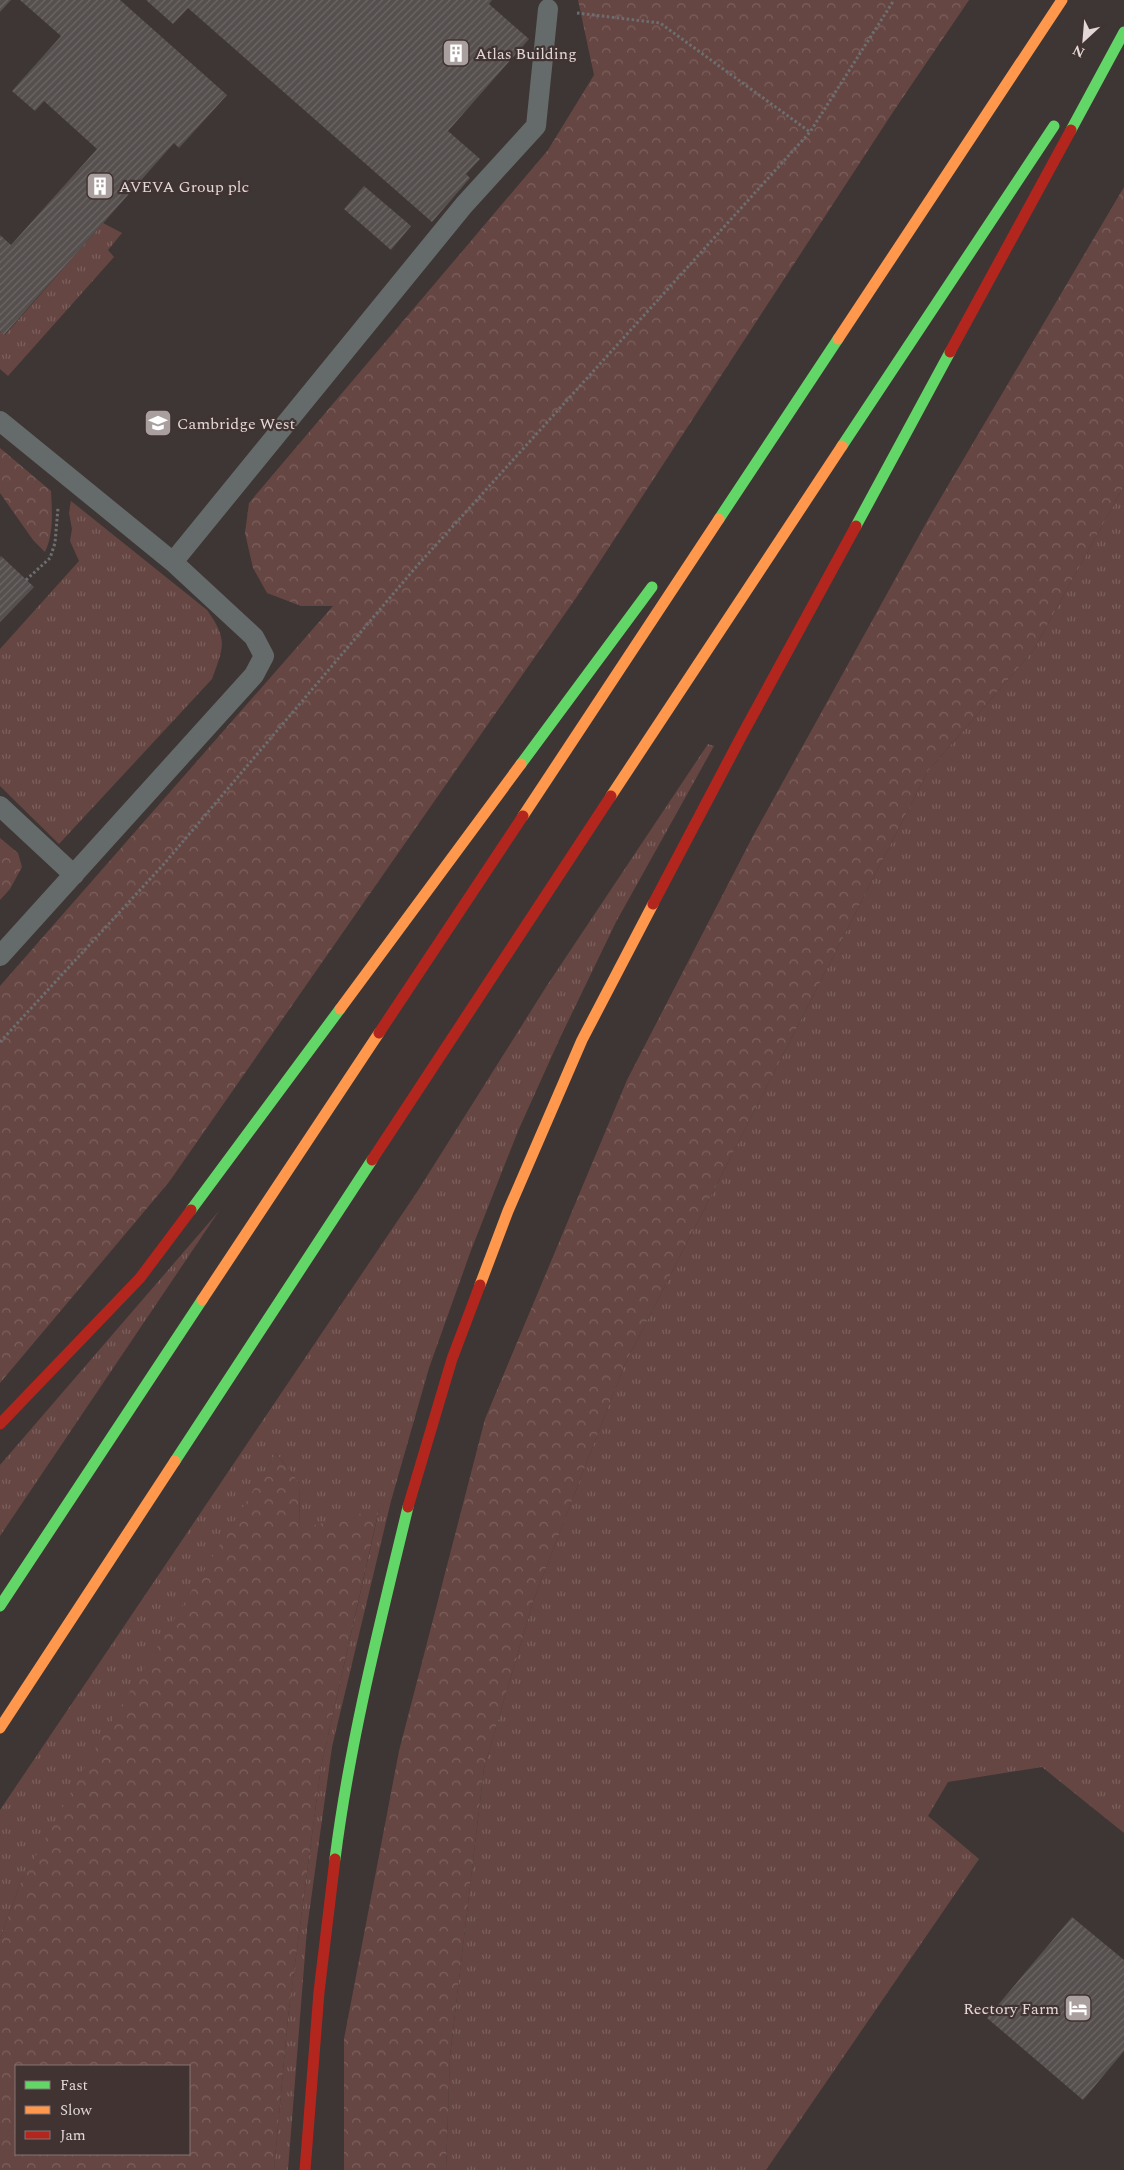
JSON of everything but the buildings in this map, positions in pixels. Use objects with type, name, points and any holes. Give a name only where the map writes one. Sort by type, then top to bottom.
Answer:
[{"type":"highway","points":[[0,1606],[1062,0]]},
{"type":"highway","points":[[1086,79],[1124,21]]},
{"type":"highway","points":[[305,2170],[318,1992],[339,1827],[370,1666],[410,1498],[452,1359],[508,1211],[591,1023],[742,735],[1124,32]]},
{"type":"highway","points":[[0,1728],[618,786],[1064,112]]},
{"type":"highway","points":[[720,497],[844,329]]},
{"type":"highway","points":[[0,1424],[140,1278],[661,576]]},
{"type":"lane","points":[[173,562],[464,205],[536,126],[548,9]]},
{"type":"lane","points":[[0,421],[173,562],[254,637],[264,656],[254,675],[0,956]]},
{"type":"lane","points":[[0,806],[74,875]]},
{"type":"path","points":[[0,1042],[163,865],[416,567],[810,132],[894,0]]},
{"type":"path","points":[[548,9],[660,23],[810,132]]},
{"type":"path","points":[[26,580],[50,558],[55,543],[62,473]]},
{"type":"green space","points":[[578,0],[969,0],[893,112],[578,595],[169,1182],[0,1383],[0,986],[333,606],[301,606],[267,593],[253,568],[245,533],[249,503],[548,150],[594,75]]},
{"type":"green space","points":[[1124,187],[1124,486],[1033,651],[928,771],[624,1366],[534,1599],[484,1768],[450,2056],[446,2170],[344,2170],[344,2039],[399,1751],[485,1419],[627,1080],[753,836],[930,516]]},
{"type":"green space","points":[[103,223],[122,233],[108,250],[114,257],[8,376],[0,369],[0,331],[5,335]]},
{"type":"green space","points":[[0,448],[51,491],[51,530],[45,552],[33,540],[0,493]]},
{"type":"green space","points":[[1124,486],[1124,1833],[1042,1767],[948,1782],[928,1816],[979,1859],[766,2170],[446,2170],[450,2056],[484,1768],[534,1599],[624,1366],[928,771],[1033,651]]},
{"type":"green space","points":[[71,501],[207,610],[214,620],[222,643],[212,679],[59,844],[0,786],[0,649],[79,561],[70,541],[72,529],[69,513]]},
{"type":"green space","points":[[708,744],[714,746],[616,922],[518,1131],[470,1253],[429,1368],[391,1501],[332,1747],[307,1929],[288,2170],[274,2170],[288,2017],[321,1767],[379,1510],[299,1530],[300,1484],[276,1453],[20,1884],[0,1939],[0,1810],[417,1192],[546,987]]},
{"type":"green space","points":[[0,838],[18,853],[22,867],[10,889],[0,900]]},
{"type":"green space","points":[[219,1211],[0,1536],[0,1465]]},
{"type":"green space","points":[[276,1453],[300,1484],[299,1529],[379,1509],[321,1767],[288,2017],[274,2170],[0,2170],[0,1939],[20,1884],[99,1742]]},
{"type":"traffic: fast","points":[[1071,130],[1124,32]]},
{"type":"traffic: fast","points":[[842,446],[1054,126]]},
{"type":"traffic: fast","points":[[719,519],[838,339]]},
{"type":"traffic: fast","points":[[856,526],[950,352]]},
{"type":"traffic: fast","points":[[521,764],[652,587]]},
{"type":"traffic: fast","points":[[191,1210],[340,1009]]},
{"type":"traffic: fast","points":[[175,1461],[372,1160]]},
{"type":"traffic: fast","points":[[0,1606],[202,1300]]},
{"type":"traffic: fast","points":[[335,1859],[357,1726],[408,1507]]},
{"type":"traffic: slow","points":[[838,339],[1062,0]]},
{"type":"traffic: slow","points":[[611,796],[842,446]]},
{"type":"traffic: slow","points":[[523,816],[719,519]]},
{"type":"traffic: slow","points":[[340,1009],[521,764]]},
{"type":"traffic: slow","points":[[480,1285],[508,1211],[582,1040],[653,904]]},
{"type":"traffic: slow","points":[[202,1300],[379,1033]]},
{"type":"traffic: slow","points":[[0,1728],[175,1461]]},
{"type":"traffic: jam","points":[[950,352],[1071,130]]},
{"type":"traffic: jam","points":[[653,904],[742,735],[856,526]]},
{"type":"traffic: jam","points":[[372,1160],[611,796]]},
{"type":"traffic: jam","points":[[379,1033],[523,816]]},
{"type":"traffic: jam","points":[[0,1424],[140,1278],[191,1210]]},
{"type":"traffic: jam","points":[[408,1507],[452,1359],[480,1285]]},
{"type":"traffic: jam","points":[[305,2170],[319,1992],[335,1859]]},
{"type":"place","name":"Atlas Building","points":[[456,53]]},
{"type":"place","name":"AVEVA Group plc","points":[[100,186]]},
{"type":"place","name":"Cambridge West","points":[[158,423]]},
{"type":"place","name":"Rectory Farm","points":[[1078,2008]]}]
